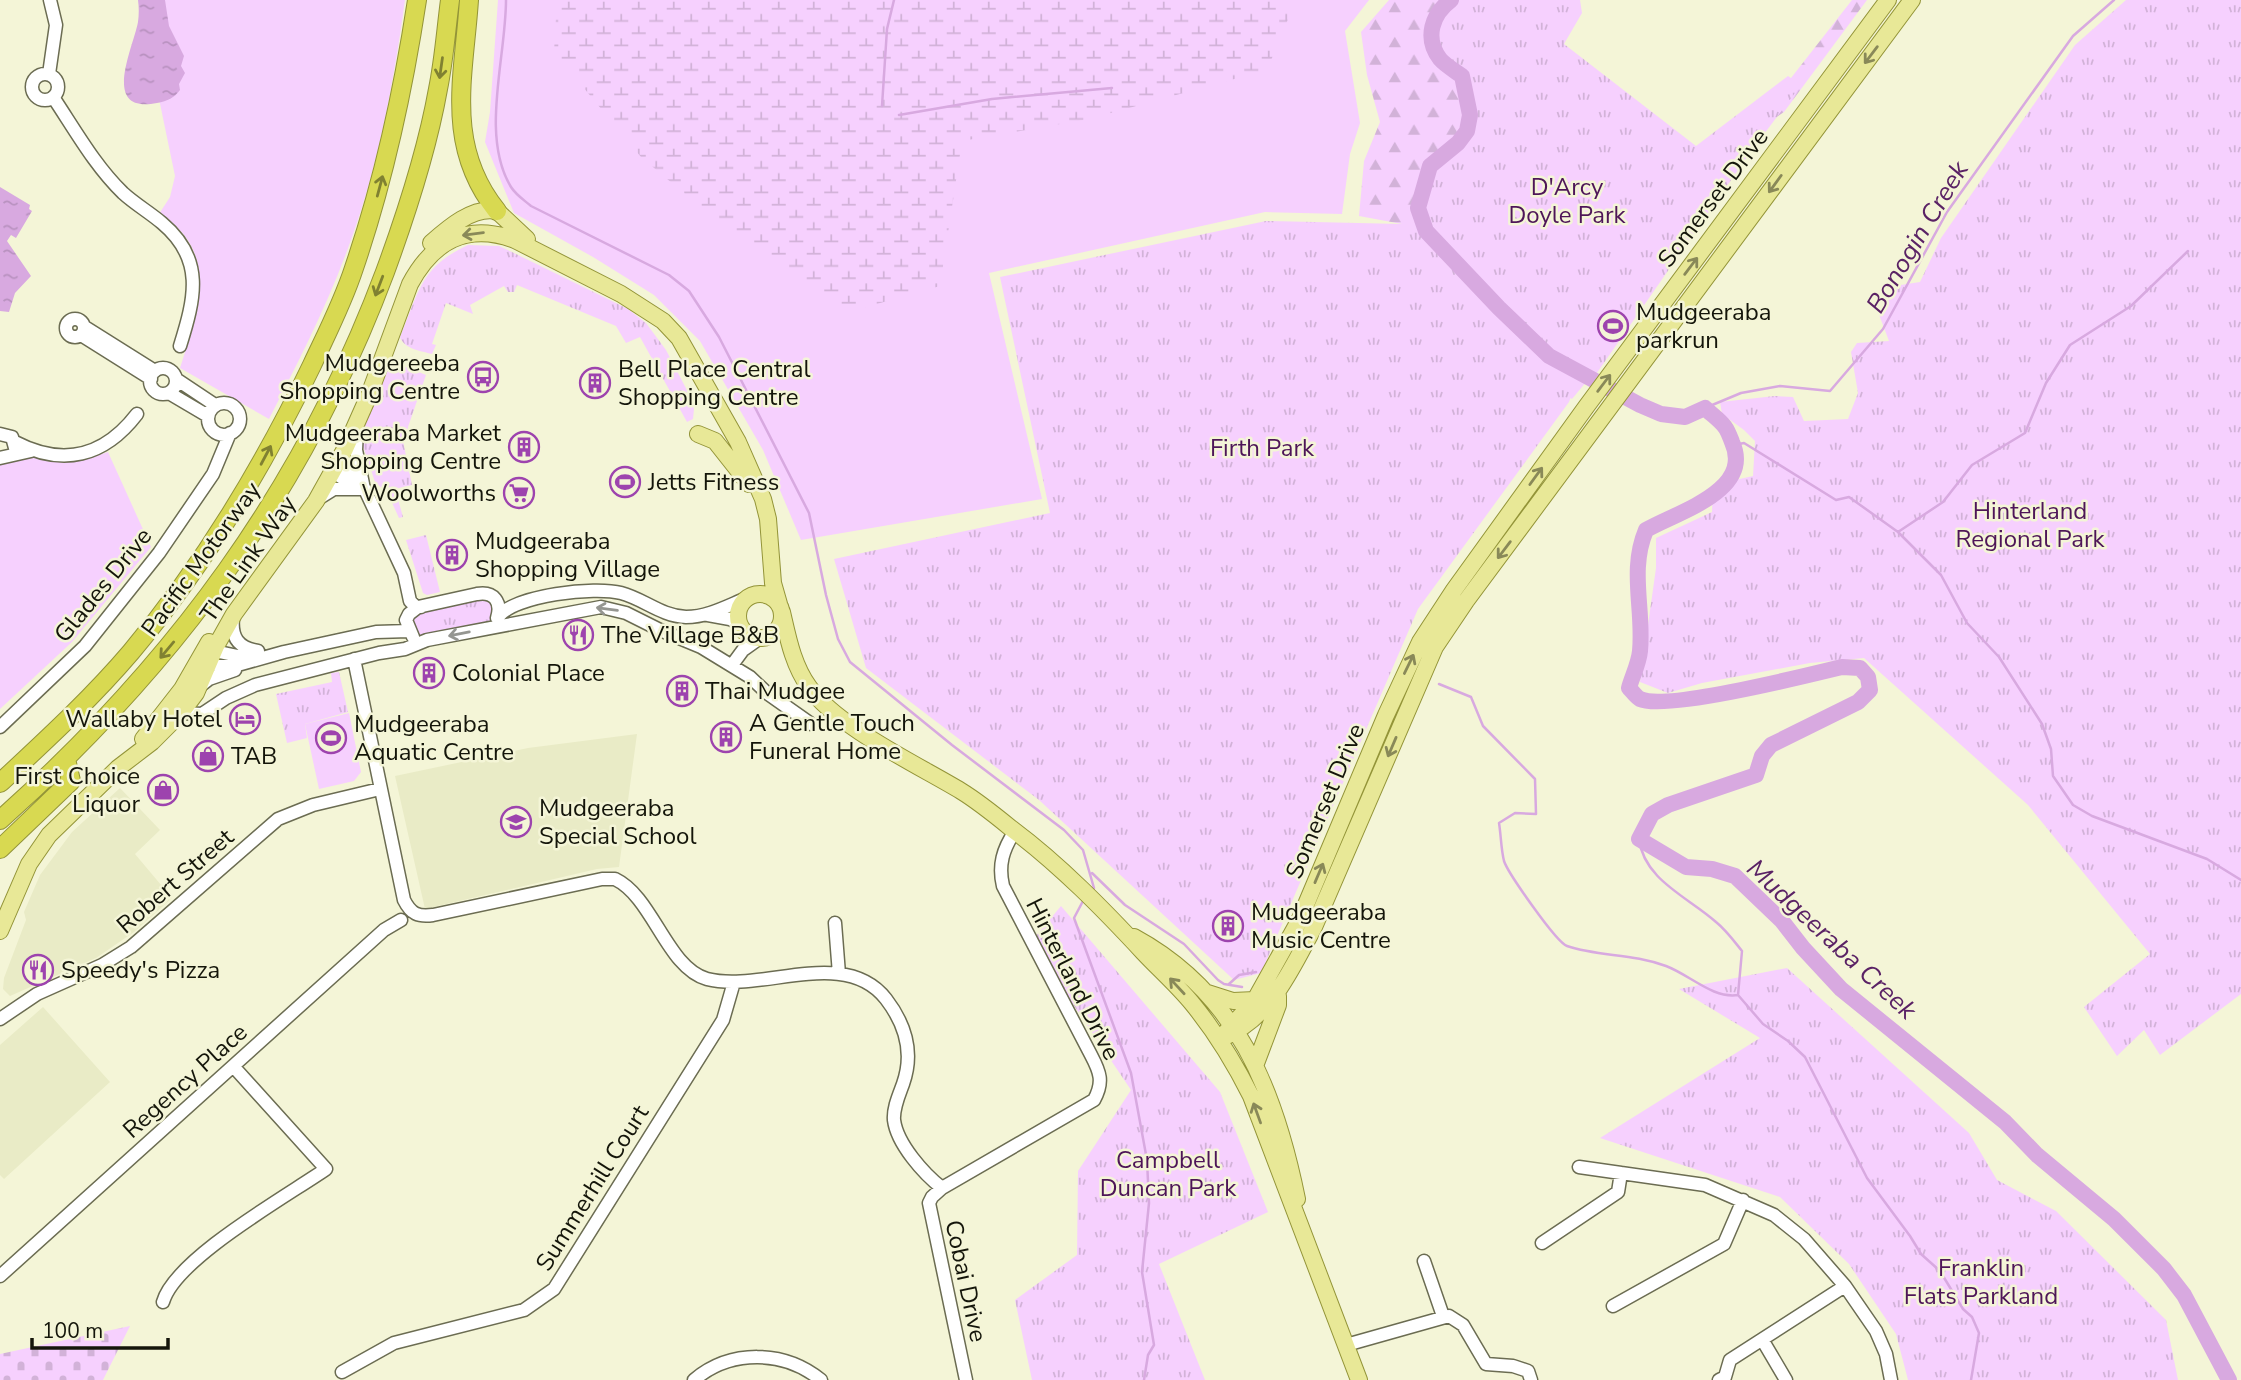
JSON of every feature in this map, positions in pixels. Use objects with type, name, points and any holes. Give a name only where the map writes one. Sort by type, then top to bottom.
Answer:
[{"type":"highway","name":"Pacific Motorway","points":[[0,783],[93,694],[132,651],[239,502],[288,413],[340,308],[374,208],[405,80],[417,0]]},
{"type":"highway","name":"Pacific Motorway","points":[[0,820],[66,759],[152,668],[197,613],[277,497],[355,346],[409,205],[438,89],[450,0]]},
{"type":"highway","points":[[469,0],[461,90],[462,128],[467,154],[476,178],[497,211]]},
{"type":"highway","points":[[0,849],[71,781],[66,759]]},
{"type":"main road","name":"Somerset Drive","points":[[1234,1029],[1255,1000],[1299,921],[1386,715],[1420,642],[1454,590],[1586,407],[1888,0]]},
{"type":"main road","name":"Somerset Drive","points":[[1220,1039],[1261,1014],[1277,993],[1314,927],[1435,647],[1466,601],[1912,0]]},
{"type":"main road","points":[[1801,118],[1816,129]]},
{"type":"main road","points":[[134,753],[145,735],[209,654],[249,577],[332,466],[351,416],[384,349],[405,278],[423,250],[460,221],[485,210],[497,211]]},
{"type":"main road","name":"The Link Way","points":[[497,211],[544,254]]},
{"type":"main road","name":"The Link Way","points":[[209,654],[234,614],[316,501],[359,419],[384,349],[418,270],[430,254],[448,241],[471,234],[495,234],[520,242],[604,284],[663,321],[679,338],[764,499],[774,589],[795,662]]},
{"type":"main road","name":"The Link Way","points":[[722,423],[769,532]]},
{"type":"main road","points":[[698,434],[715,441],[749,484]]},
{"type":"main road","name":"The Link Way","points":[[748,598],[762,579],[770,555]]},
{"type":"main road","points":[[761,638],[770,636],[779,628],[781,608],[766,594],[748,598],[739,610],[742,627],[751,636],[784,649],[795,662],[810,689],[833,713],[965,793],[1015,831],[1080,887],[1190,1000],[1220,1039],[1251,1096],[1359,1380]]},
{"type":"main road","points":[[0,931],[29,864],[41,845],[56,827],[134,753],[152,742],[181,713],[200,686],[209,654]]},
{"type":"main road","points":[[1123,930],[1170,958],[1189,973],[1234,1029],[1255,1066],[1283,1134],[1304,1234]]},
{"type":"main road","points":[[1205,992],[1233,1001],[1255,1000]]},
{"type":"main road","points":[[1255,1066],[1278,1005],[1277,993]]},
{"type":"street","points":[[49,74],[56,25],[50,0]]},
{"type":"street","points":[[49,74],[58,83],[58,91],[53,97],[42,100],[33,90],[33,83],[37,76],[49,74]]},
{"type":"street","points":[[53,97],[99,165],[124,194],[173,233],[184,251],[191,270],[194,296],[180,346]]},
{"type":"street","name":"Glades Drive","points":[[0,727],[85,646],[159,553],[206,485],[220,455],[224,434],[239,424],[238,411],[228,403],[212,410],[169,393],[156,391],[153,375],[83,331]]},
{"type":"street","name":"Glades Drive","points":[[153,375],[161,367],[168,369],[212,410]]},
{"type":"street","points":[[169,393],[175,386],[176,379]]},
{"type":"street","name":"Glades Drive","points":[[212,410],[210,426],[224,434]]},
{"type":"street","points":[[0,434],[12,437],[9,452],[32,451],[66,456],[90,453],[111,442],[137,414]]},
{"type":"street","points":[[359,419],[356,447],[362,489]]},
{"type":"street","points":[[332,466],[357,477],[377,512],[393,549],[417,639],[427,640]]},
{"type":"street","points":[[316,501],[334,489],[362,489]]},
{"type":"street","points":[[494,622],[504,610],[566,593],[602,590],[627,595],[673,615],[686,617],[708,614],[748,598]]},
{"type":"street","points":[[209,654],[216,666],[229,667],[376,632],[483,593],[526,602]]},
{"type":"street","points":[[492,595],[499,606],[494,622]]},
{"type":"street","points":[[181,713],[201,714],[233,694],[279,679],[412,647],[427,640],[494,622],[601,607],[626,612],[734,661],[766,693],[811,724]]},
{"type":"street","points":[[234,614],[233,634],[240,645],[275,654]]},
{"type":"street","points":[[708,614],[730,619],[742,627],[734,661]]},
{"type":"street","points":[[397,649],[410,620]]},
{"type":"street","points":[[734,661],[761,638]]},
{"type":"street","points":[[200,686],[209,679],[275,654]]},
{"type":"street","points":[[354,659],[406,916]]},
{"type":"street","name":"Robert Street","points":[[0,1018],[37,994],[102,965],[131,947],[278,819],[313,805],[380,789]]},
{"type":"street","name":"Hinterland Drive","points":[[942,1188],[1094,1100],[1101,1086],[1100,1073],[1003,886],[1000,871],[1002,858],[1015,831]]},
{"type":"street","name":"Cobai Drive","points":[[406,916],[433,915],[615,878],[634,895],[688,968],[703,977],[734,982],[839,974],[857,978],[877,989],[903,1029],[909,1058],[894,1121],[901,1139],[920,1168],[942,1188],[932,1197],[929,1211],[966,1380]]},
{"type":"street","name":"Regency Place","points":[[0,1276],[384,930],[406,916]]},
{"type":"street","points":[[835,923],[839,974]]},
{"type":"street","name":"Summerhill Court","points":[[342,1372],[394,1343],[524,1310],[554,1289],[723,1020],[734,982]]},
{"type":"street","points":[[163,1303],[176,1279],[208,1251],[326,1169],[233,1066]]},
{"type":"street","points":[[1578,1167],[1705,1185],[1774,1215],[1804,1239],[1845,1286],[1876,1331],[1886,1354],[1891,1380]]},
{"type":"street","points":[[1542,1243],[1618,1192],[1621,1173]]},
{"type":"street","points":[[1613,1306],[1724,1244],[1743,1200]]},
{"type":"street","points":[[1424,1261],[1443,1317]]},
{"type":"street","points":[[1719,1380],[1725,1377],[1730,1360],[1845,1286]]},
{"type":"street","points":[[1346,1345],[1443,1317],[1454,1318],[1463,1325],[1486,1364],[1513,1366],[1528,1371],[1531,1380]]},
{"type":"street","points":[[1763,1341],[1786,1380]]},
{"type":"street","points":[[694,1380],[716,1366],[749,1357],[775,1358],[801,1366],[821,1380]]},
{"type":"shaded area","name":"Mudgeeraba Special School","points":[[637,734],[619,867],[597,869],[425,909],[395,776],[528,748]]},
{"type":"shaded area","points":[[120,788],[160,830],[135,854],[172,898],[134,932],[96,958],[10,996],[3,989],[4,978],[26,920],[24,912],[40,875],[72,832]]},
{"type":"shaded area","points":[[43,1007],[110,1082],[4,1179],[0,1175],[0,1045]]},
{"type":"green space","points":[[147,0],[405,0],[384,122],[361,211],[323,309],[269,419],[180,368],[195,318],[200,284],[193,250],[176,226],[159,214],[170,197],[175,176],[158,94]]},
{"type":"green space","points":[[498,0],[1369,0],[1345,31],[1360,123],[1350,154],[1342,214],[1265,212],[989,273],[1042,499],[801,540],[763,450],[700,341],[654,295],[514,213],[485,142],[490,112]]},
{"type":"green space","points":[[557,0],[1296,0],[1267,70],[1089,119],[962,141],[940,286],[845,313],[755,253],[641,157],[554,52]]},
{"type":"green space","name":"D'Arcy Doyle Park","points":[[1389,0],[1580,0],[1580,13],[1561,44],[1697,148],[1791,78],[1852,0],[1867,0],[1784,112],[1702,166],[1519,298],[1612,351],[1572,399],[1485,336],[1402,224],[1359,216],[1364,161],[1380,122],[1367,75],[1361,32]]},
{"type":"green space","name":"Firth Park","points":[[1450,0],[1580,0],[1582,13],[1564,44],[1696,146],[1788,76],[1801,85],[1752,150],[1592,380],[1580,374],[1569,402],[1418,609],[1261,973],[1234,980],[1039,800],[866,668],[834,559],[1050,513],[1000,277],[1266,221],[1402,224],[1422,222],[1418,208],[1430,166],[1458,143],[1467,131],[1470,115],[1462,76],[1441,60],[1433,46],[1431,26],[1437,12]]},
{"type":"green space","name":"Hinterland Regional Park","points":[[2126,0],[2241,0],[2241,994],[2160,1055],[2144,1030],[2117,1056],[2084,1007],[2150,954],[2028,805],[1864,658],[1810,663],[1702,683],[1668,693],[1640,682],[1656,568],[1656,538],[1712,512],[1713,485],[1753,476],[1755,441],[1722,414],[1720,402],[1775,396],[1793,397],[1804,421],[1848,419],[1858,393],[1851,352],[1857,343],[1889,341],[1878,312],[1894,286],[1920,282],[1941,238],[2075,45]]},
{"type":"green space","points":[[468,245],[499,246],[628,309],[646,323],[666,350],[690,396],[694,409],[693,419],[687,422],[640,337],[626,343],[616,326],[517,285],[514,292],[508,292],[504,286],[470,305],[473,314],[446,303],[432,344],[436,345],[432,354],[405,344],[400,337],[423,282],[440,262]]},
{"type":"green space","points":[[394,362],[426,375],[408,434],[402,436],[412,485],[395,489],[403,517],[399,518],[388,494],[375,482],[362,443],[366,414],[386,367]]},
{"type":"green space","points":[[108,452],[151,547],[72,642],[0,709],[0,464],[37,457],[65,462]]},
{"type":"green space","points":[[426,535],[440,592],[427,595],[423,593],[406,540]]},
{"type":"green space","points":[[481,597],[489,602],[494,612],[487,623],[422,637],[418,635],[413,620],[416,613]]},
{"type":"green space","points":[[339,672],[348,712],[305,724],[307,738],[287,743],[276,694],[332,682],[331,673]]},
{"type":"green space","name":"Mudgeeraba Aquatic Centre","points":[[349,713],[361,772],[354,781],[319,789],[305,724]]},
{"type":"green space","name":"Campbell Duncan Park","points":[[1061,906],[1220,1092],[1268,1212],[1159,1264],[1205,1380],[1032,1380],[1015,1300],[1077,1255],[1078,1171],[1131,1090],[1031,942]]},
{"type":"green space","name":"Franklin Flats Parkland","points":[[1787,968],[1969,1133],[1997,1180],[2056,1211],[2166,1320],[2178,1380],[1908,1380],[1896,1334],[1849,1264],[1780,1197],[1600,1138],[1760,1038],[1679,989]]},
{"type":"green space","points":[[130,1326],[103,1380],[0,1380],[0,1354]]},
{"type":"water","points":[[138,0],[165,0],[169,26],[184,56],[181,66],[185,73],[179,84],[180,90],[170,99],[157,103],[140,104],[129,99],[125,89],[124,77],[138,22]]},
{"type":"water","points":[[0,187],[30,205],[29,209],[32,211],[16,238],[11,235],[7,241],[31,276],[15,293],[9,312],[0,311]]},
{"type":"waterway","points":[[506,0],[496,121],[502,167],[511,187],[531,206],[669,275],[689,291],[719,337],[809,513],[838,639],[850,662],[952,745],[1064,830],[1083,850],[1094,888],[1092,890]]},
{"type":"waterway","points":[[882,106],[887,29],[894,0]]},
{"type":"waterway","name":"Mudgeeraba Creek","points":[[1451,0],[1435,19],[1432,43],[1440,59],[1462,76],[1470,115],[1467,131],[1458,143],[1430,166],[1418,208],[1426,231],[1549,356],[1661,414],[1685,417],[1705,408],[1723,424],[1732,442],[1736,459],[1732,474],[1723,487],[1693,507],[1646,530],[1638,560],[1640,651],[1629,688],[1640,699],[1677,700],[1738,691],[1842,667],[1860,668],[1868,677],[1870,690],[1858,702],[1771,745],[1762,756],[1756,775],[1668,805],[1652,814],[1639,839],[1686,867],[1712,869],[1735,876],[1782,921],[1841,989],[2005,1122],[2037,1155],[2114,1219],[2164,1269],[2184,1295],[2229,1380]]},
{"type":"waterway","name":"Bonogin Creek","points":[[1705,408],[1741,393],[1780,386],[1830,391],[1883,329],[1947,212],[2073,36],[2114,0]]},
{"type":"waterway","points":[[899,115],[992,99],[1112,88]]},
{"type":"waterway","points":[[1898,532],[1943,502],[1972,465],[2025,433],[2046,383],[2070,345],[2131,306],[2188,251]]},
{"type":"waterway","points":[[1734,445],[1744,443],[1836,500],[1849,497],[1898,532],[1941,575],[1967,623],[1999,657],[2042,724],[2051,749],[2053,776],[2073,805],[2092,816],[2207,859],[2241,880]]},
{"type":"waterway","points":[[1439,684],[1471,697],[1483,726],[1535,779],[1536,814],[1515,813],[1499,823],[1502,852],[1514,879],[1561,942],[1591,952],[1653,962],[1675,970],[1711,990],[1738,995]]},
{"type":"waterway","points":[[1639,839],[1649,866],[1658,877],[1720,925],[1742,951],[1738,995],[1763,1024],[1805,1057],[1867,1178],[1921,1254],[1940,1271],[1963,1309],[1972,1317],[1979,1333],[1971,1380]]},
{"type":"waterway","points":[[1092,873],[1125,905],[1184,944],[1218,980],[1224,984],[1242,987]]},
{"type":"waterway","points":[[1083,901],[1074,918],[1131,1073],[1147,1160],[1149,1203],[1142,1272],[1154,1345],[1148,1355],[1144,1380]]},
{"type":"waterway","points":[[1229,984],[1239,975],[1256,972]]},
{"type":"place","name":"Mudgeeraba parkrun","points":[[1613,326]]},
{"type":"place","name":"Mudgereeba Shopping Centre","points":[[483,377]]},
{"type":"place","name":"Bell Place Central Shopping Centre","points":[[595,383]]},
{"type":"place","name":"Mudgeeraba Market Shopping Centre","points":[[524,447]]},
{"type":"place","name":"Jetts Fitness","points":[[625,482]]},
{"type":"place","name":"Woolworths","points":[[519,493]]},
{"type":"place","name":"Mudgeeraba Shopping Village","points":[[452,555]]},
{"type":"place","name":"The Village B&B","points":[[578,635]]},
{"type":"place","name":"Colonial Place","points":[[429,673]]},
{"type":"place","name":"Thai Mudgee","points":[[682,691]]},
{"type":"place","name":"Wallaby Hotel","points":[[245,719]]},
{"type":"place","name":"A Gentle Touch Funeral Home","points":[[726,737]]},
{"type":"place","name":"Mudgeeraba Aquatic Centre","points":[[331,738]]},
{"type":"place","name":"TAB","points":[[208,756]]},
{"type":"place","name":"First Choice Liquor","points":[[163,790]]},
{"type":"place","name":"Mudgeeraba Special School","points":[[516,822]]},
{"type":"place","name":"Mudgeeraba Music Centre","points":[[1228,926]]},
{"type":"place","name":"Speedy's Pizza","points":[[38,970]]}]
